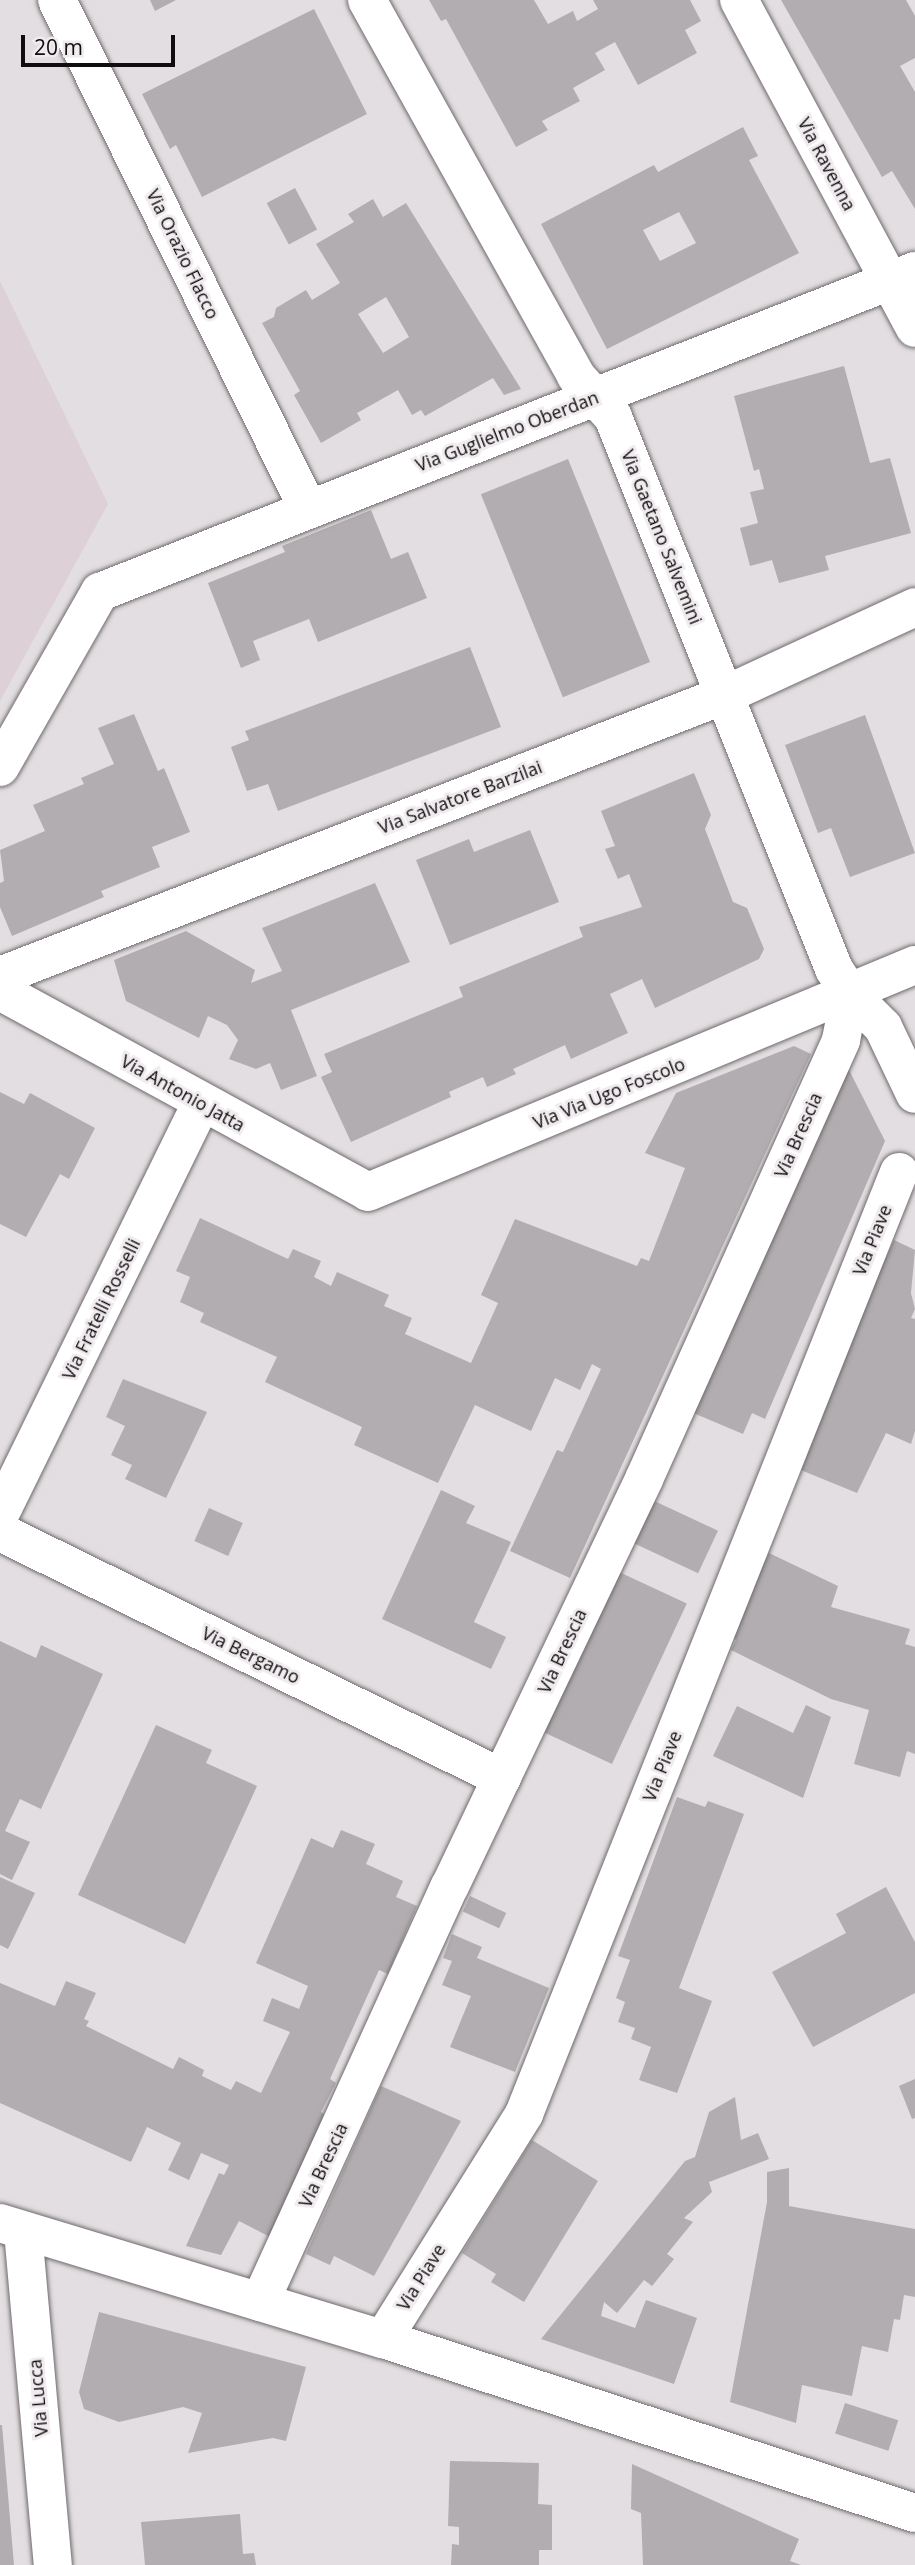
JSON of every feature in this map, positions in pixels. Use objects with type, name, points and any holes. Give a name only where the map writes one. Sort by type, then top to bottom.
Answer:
[{"type":"street","name":"Via Orazio Flacco","points":[[57,0],[308,509]]},
{"type":"street","name":"Via Gaetano Salvemini","points":[[367,0],[576,376],[613,416],[727,694],[834,969],[850,994],[883,1027],[915,1094]]},
{"type":"street","name":"Via Ravenna","points":[[738,0],[903,276],[915,328]]},
{"type":"street","name":"Via Guglielmo Oberdan","points":[[0,767],[100,592],[903,276]]},
{"type":"street","name":"Via Salvatore Barzilai","points":[[0,976],[727,694],[915,607]]},
{"type":"street","name":"Via Via Ugo Foscolo","points":[[368,1192],[915,965]]},
{"type":"street","name":"Via Antonio Jatta","points":[[0,991],[201,1104],[368,1192]]},
{"type":"street","name":"Via Brescia","points":[[260,2302],[502,1778],[644,1479],[841,1040],[850,994]]},
{"type":"street","name":"Via Fratelli Rosselli","points":[[0,1514],[201,1104]]},
{"type":"street","name":"Via Piave","points":[[383,2339],[524,2114],[899,1172]]},
{"type":"street","name":"Via Bergamo","points":[[0,1532],[502,1778]]},
{"type":"street","points":[[12,2227],[383,2339],[915,2513]]},
{"type":"street","name":"Via Lucca","points":[[12,2227],[53,2565]]},
{"type":"shaded area","points":[[0,281],[108,504],[0,701]]},
{"type":"building","points":[[150,0],[176,0],[155,11]]},
{"type":"building","points":[[429,0],[534,0],[548,24],[573,11],[577,21],[598,9],[593,0],[690,0],[701,21],[685,30],[697,53],[638,85],[615,42],[595,53],[605,70],[573,88],[580,101],[542,121],[548,130],[516,147],[446,19],[441,21]]},
{"type":"building","points":[[781,0],[906,0],[915,16],[915,58],[900,66],[915,92],[915,209],[892,171],[882,177]]},
{"type":"building","points":[[314,9],[367,114],[202,197],[176,145],[170,149],[142,94]]},
{"type":"building","points":[[743,127],[758,156],[749,160],[799,253],[607,349],[541,224],[654,165],[658,172]],"holes":[[[679,212],[696,243],[660,261],[643,230]]]},
{"type":"building","points":[[295,188],[317,229],[289,245],[267,203]]},
{"type":"building","points":[[373,199],[383,217],[406,203],[521,389],[504,395],[493,378],[425,416],[421,410],[412,415],[398,390],[357,413],[361,420],[321,443],[294,395],[300,391],[262,323],[274,317],[276,308],[306,290],[312,300],[340,283],[316,244],[354,222],[348,214]],"holes":[[[386,297],[409,337],[383,353],[358,314]]]},
{"type":"building","points":[[844,366],[870,463],[890,458],[911,533],[825,556],[829,570],[779,583],[772,560],[750,566],[740,528],[758,523],[750,492],[764,489],[759,469],[754,471],[734,396]]},
{"type":"building","points":[[568,459],[650,662],[563,697],[481,494]]},
{"type":"building","points":[[371,510],[391,559],[408,552],[427,598],[318,642],[309,619],[253,641],[260,660],[241,668],[208,583],[285,552],[282,546]]},
{"type":"building","points":[[470,647],[501,727],[278,811],[268,784],[247,791],[231,747],[249,740],[245,731]]},
{"type":"building","points":[[134,714],[158,771],[164,768],[190,832],[152,847],[160,867],[101,891],[104,897],[12,936],[0,907],[0,883],[4,881],[0,850],[45,831],[33,805],[84,784],[81,778],[114,764],[98,728]]},
{"type":"building","points":[[865,715],[915,853],[850,877],[831,828],[818,833],[785,745]]},
{"type":"building","points":[[694,773],[711,815],[705,829],[733,902],[747,908],[764,949],[759,959],[655,1008],[642,979],[610,994],[628,1033],[571,1059],[565,1045],[513,1069],[516,1074],[487,1087],[483,1077],[449,1092],[451,1097],[351,1142],[321,1077],[332,1072],[324,1054],[463,997],[459,987],[583,937],[579,927],[642,907],[629,874],[618,879],[605,849],[615,846],[601,811]]},
{"type":"building","points":[[530,830],[559,902],[450,945],[416,860],[469,839],[474,852]]},
{"type":"building","points":[[375,883],[410,962],[291,1010],[317,1076],[281,1090],[270,1063],[256,1069],[229,1059],[238,1040],[227,1025],[208,1016],[199,1038],[126,1001],[114,960],[186,931],[255,970],[251,983],[282,971],[262,928]]},
{"type":"building","points":[[794,1046],[811,1054],[570,1578],[510,1551],[557,1450],[563,1452],[601,1369],[592,1364],[580,1390],[555,1378],[531,1431],[475,1405],[438,1483],[354,1445],[362,1427],[265,1382],[277,1357],[200,1322],[204,1313],[180,1302],[190,1277],[176,1271],[200,1218],[288,1259],[293,1249],[321,1261],[314,1277],[331,1286],[337,1272],[389,1295],[384,1306],[412,1318],[405,1334],[471,1363],[498,1303],[481,1295],[515,1219],[637,1266],[641,1258],[649,1261],[685,1168],[645,1153],[676,1093]]},
{"type":"building","points":[[846,1064],[885,1141],[765,1419],[752,1413],[743,1434],[691,1412]]},
{"type":"building","points":[[0,1092],[24,1104],[30,1093],[95,1128],[69,1179],[60,1174],[26,1237],[0,1224]]},
{"type":"building","points":[[894,1240],[915,1250],[911,1293],[915,1309],[911,1318],[915,1319],[915,1431],[911,1444],[886,1433],[857,1493],[791,1466]]},
{"type":"building","points":[[123,1379],[207,1412],[166,1498],[125,1479],[132,1465],[111,1455],[125,1426],[106,1417]]},
{"type":"building","points":[[441,1490],[475,1506],[466,1523],[511,1542],[474,1622],[506,1637],[491,1669],[382,1619]]},
{"type":"building","points":[[650,1499],[718,1531],[698,1573],[630,1542]]},
{"type":"building","points":[[209,1508],[243,1523],[228,1556],[194,1541]]},
{"type":"building","points":[[769,1553],[838,1586],[831,1607],[910,1629],[905,1644],[915,1647],[915,1754],[907,1751],[900,1777],[854,1764],[869,1710],[831,1699],[731,1650],[736,1640],[728,1636]]},
{"type":"building","points":[[617,1571],[687,1604],[612,1764],[542,1731]]},
{"type":"building","points":[[0,1641],[36,1658],[41,1645],[103,1674],[41,1809],[20,1799],[5,1831],[30,1842],[12,1880],[0,1874]]},
{"type":"building","points":[[806,1705],[831,1717],[803,1798],[713,1756],[737,1706],[793,1733]]},
{"type":"building","points":[[156,1725],[212,1750],[206,1763],[257,1786],[185,1944],[78,1895]]},
{"type":"building","points":[[677,1797],[705,1807],[708,1801],[744,1814],[679,1988],[712,2001],[677,2093],[639,2080],[651,2047],[631,2039],[635,2028],[618,2022],[625,2002],[616,1998],[630,1960],[618,1956]]},
{"type":"building","points":[[341,1830],[375,1844],[366,1864],[403,1881],[396,1897],[417,1906],[388,1974],[379,1970],[330,2079],[336,2083],[321,2112],[329,2117],[270,2237],[239,2221],[221,2255],[186,2246],[219,2173],[224,2175],[229,2165],[201,2153],[189,2180],[168,2170],[181,2143],[147,2127],[131,2162],[0,2103],[0,1983],[55,2006],[66,1981],[96,1993],[84,2019],[89,2021],[86,2026],[173,2069],[179,2057],[204,2070],[202,2076],[231,2090],[236,2081],[261,2093],[290,2032],[263,2021],[272,1998],[299,2009],[308,1986],[256,1963],[311,1838],[333,1848]]},
{"type":"building","points":[[0,1877],[35,1893],[8,1949],[0,1945]]},
{"type":"building","points":[[886,1887],[915,1942],[915,1993],[813,2047],[772,1972],[846,1933],[836,1914]]},
{"type":"building","points":[[470,1896],[506,1913],[499,1928],[463,1911]]},
{"type":"building","points":[[452,1934],[482,1947],[477,1958],[549,1988],[515,2072],[450,2047],[471,1996],[442,1985],[452,1961],[443,1958]]},
{"type":"building","points":[[915,2079],[915,2118],[912,2119],[899,2086]]},
{"type":"building","points":[[381,2086],[461,2121],[374,2276],[334,2256],[330,2265],[306,2254]]},
{"type":"building","points":[[735,2097],[741,2140],[758,2133],[769,2159],[709,2182],[712,2192],[684,2218],[693,2222],[667,2254],[674,2259],[652,2286],[644,2280],[617,2313],[604,2302],[601,2316],[635,2328],[646,2300],[697,2318],[674,2384],[541,2339],[685,2161],[695,2157],[709,2112]]},
{"type":"building","points":[[532,2140],[598,2181],[524,2302],[491,2282],[496,2274],[462,2253]]},
{"type":"building","points":[[789,2168],[789,2206],[915,2229],[915,2297],[904,2295],[900,2320],[894,2319],[888,2352],[862,2346],[852,2396],[802,2385],[796,2423],[730,2402],[767,2202],[767,2172]]},
{"type":"building","points":[[99,2312],[306,2367],[286,2441],[273,2438],[188,2453],[202,2413],[183,2407],[119,2422],[84,2409],[79,2392]]},
{"type":"building","points":[[845,2403],[898,2420],[888,2451],[835,2433]]},
{"type":"building","points":[[2,2425],[14,2565],[0,2565]]},
{"type":"building","points":[[450,2461],[539,2463],[538,2504],[552,2505],[552,2550],[539,2550],[539,2565],[451,2565],[452,2544],[459,2545],[459,2527],[448,2526]]},
{"type":"building","points":[[632,2464],[799,2539],[790,2561],[801,2565],[643,2565],[641,2513],[631,2509]]},
{"type":"building","points":[[240,2514],[243,2554],[254,2553],[256,2565],[145,2565],[141,2522]]}]
